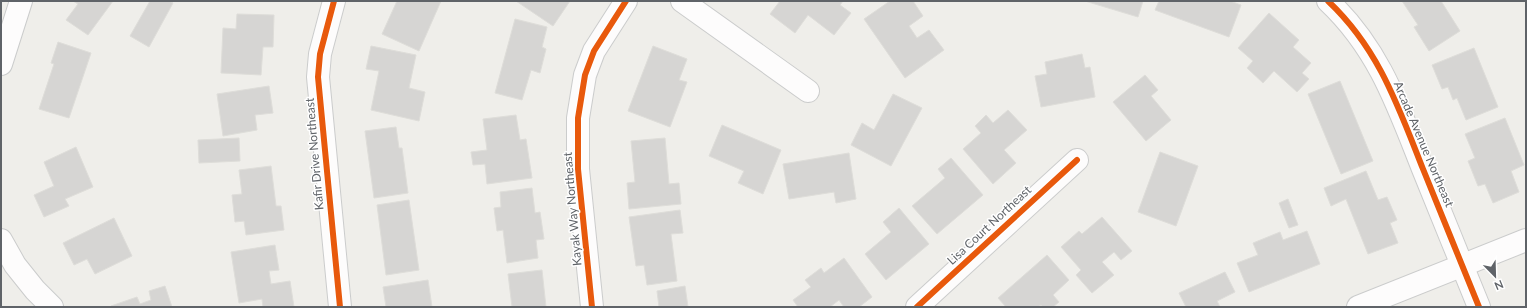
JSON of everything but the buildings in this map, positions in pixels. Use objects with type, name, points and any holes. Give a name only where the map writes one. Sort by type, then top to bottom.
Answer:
[{"type":"street","points":[[1,64],[22,1]]},
{"type":"street","name":"Kafir Drive Northeast","points":[[334,1],[320,54],[318,77],[340,307]]},
{"type":"street","name":"Kayak Way Northeast","points":[[592,307],[578,169],[578,118],[585,75],[594,51],[626,1]]},
{"type":"street","points":[[682,1],[808,91]]},
{"type":"street","name":"Arcade Avenue Northeast","points":[[1328,1],[1345,17],[1374,58],[1394,96],[1479,307]]},
{"type":"street","name":"Lisa Court Northeast","points":[[917,307],[1076,160]]},
{"type":"street","points":[[1,240],[14,265],[35,290],[52,307]]},
{"type":"street","points":[[1358,307],[1526,240]]},
{"type":"cycle path","points":[[334,1],[320,54],[318,77],[340,307]]},
{"type":"cycle path","points":[[592,307],[578,169],[578,118],[585,75],[594,51],[626,1]]},
{"type":"cycle path","points":[[1328,1],[1346,19],[1361,39],[1385,79],[1405,123],[1479,307]]},
{"type":"cycle path","points":[[917,307],[1077,160]]}]
